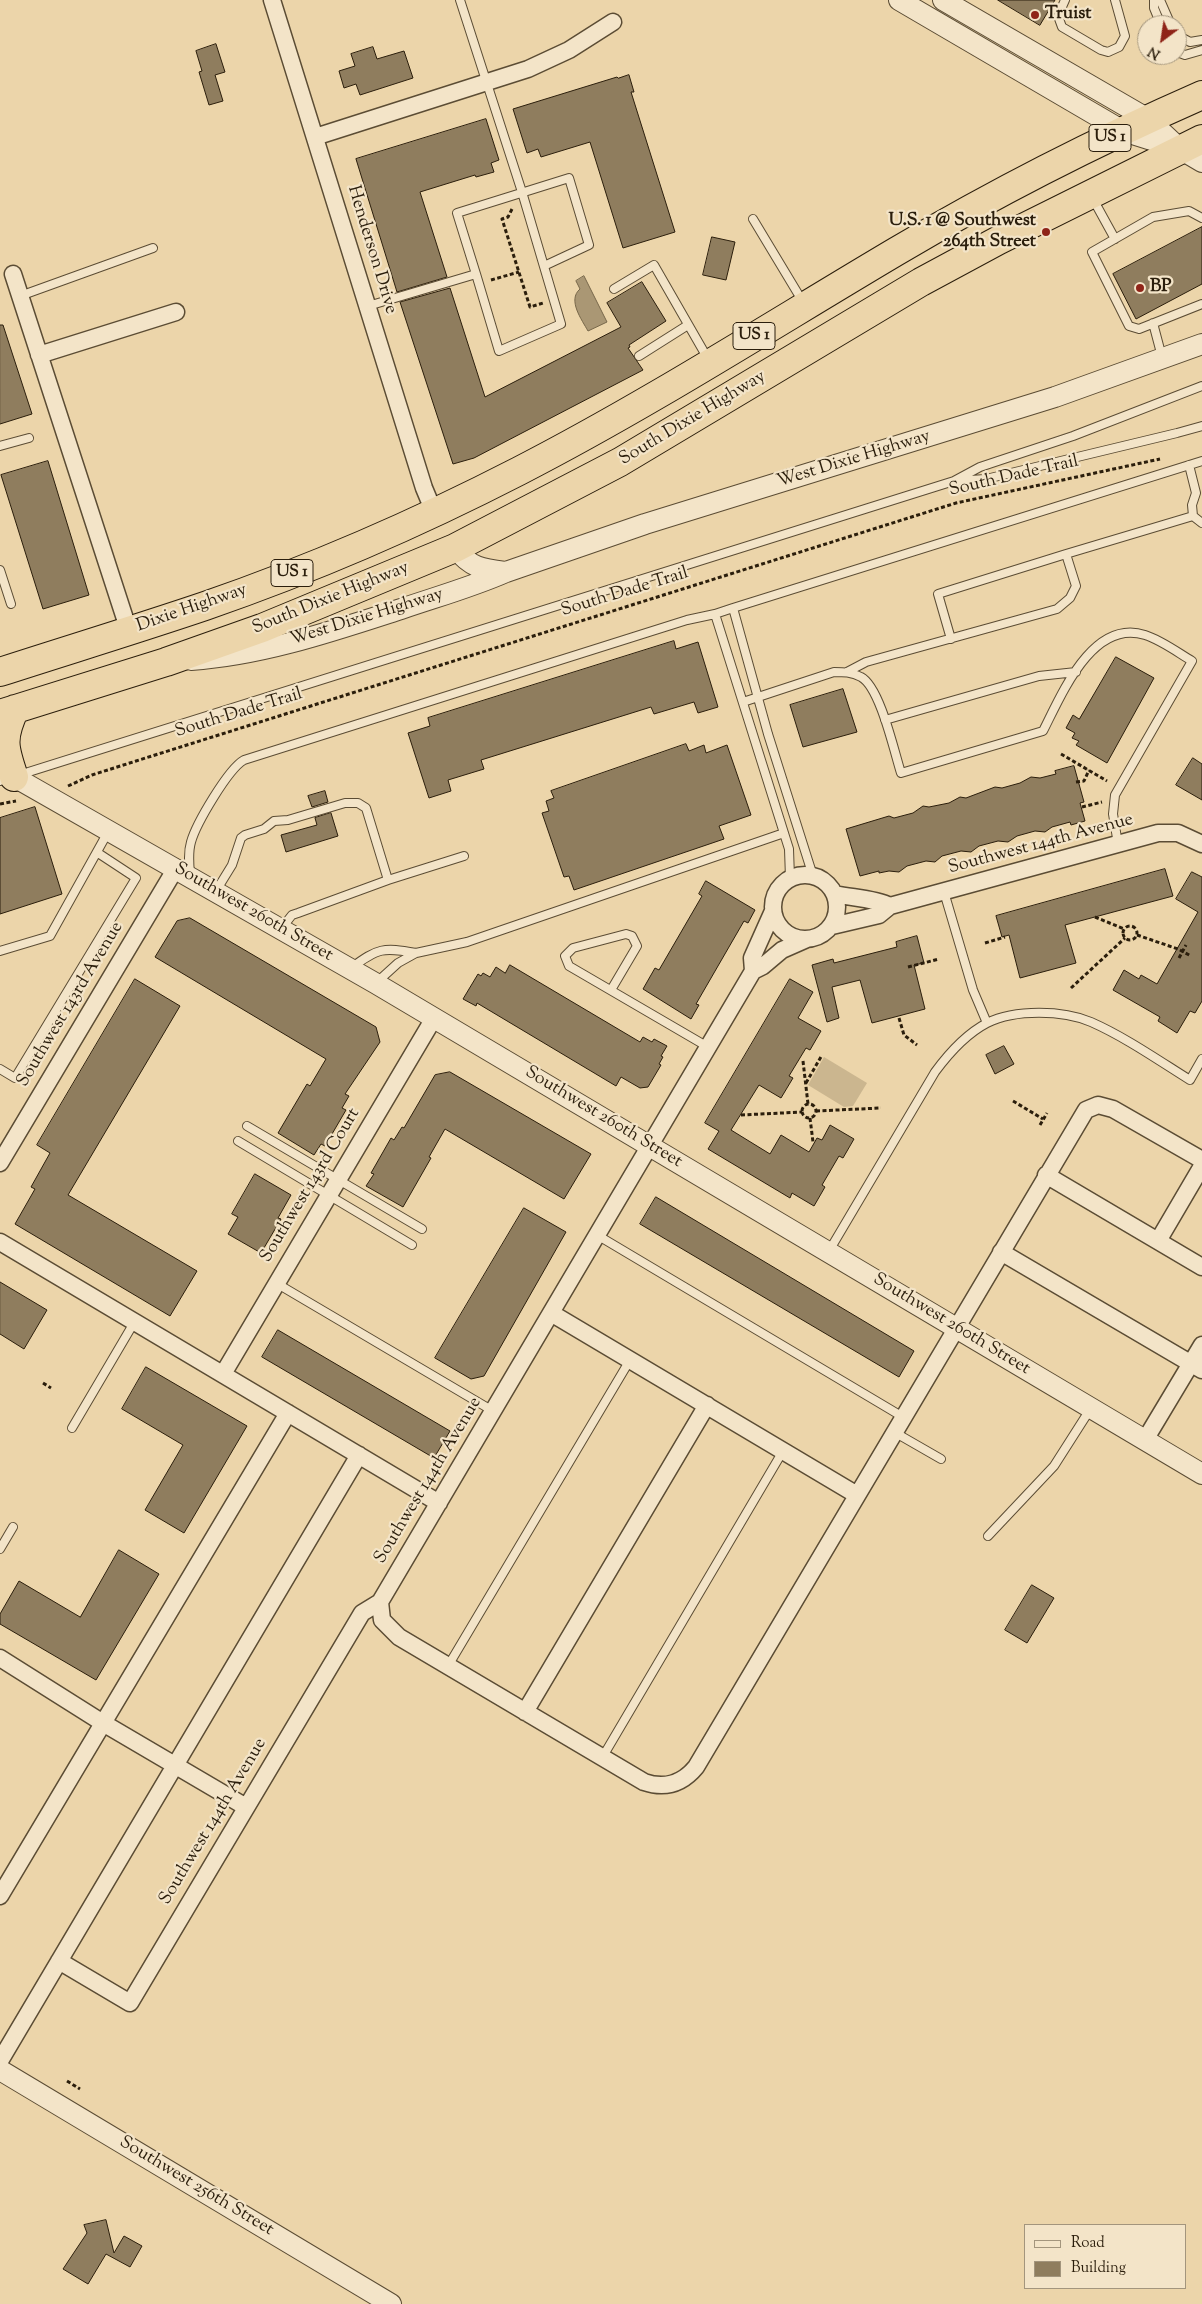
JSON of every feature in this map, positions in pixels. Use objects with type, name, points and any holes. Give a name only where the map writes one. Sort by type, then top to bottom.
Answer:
[{"type":"highway","name":"US 1","points":[[434,512],[520,471],[711,363],[971,209],[1148,119],[1202,96]]},
{"type":"highway","name":"South Dixie Highway","points":[[166,662],[281,620],[454,548],[620,462],[921,282],[999,240],[1091,195],[1195,150]]},
{"type":"highway","points":[[434,512],[454,548]]},
{"type":"highway","name":"Dixie Highway","points":[[0,672],[269,583],[434,512]]},
{"type":"highway","name":"US 1","points":[[8,712],[166,662]]},
{"type":"highway","points":[[8,712],[9,721],[4,739],[4,749],[10,781]]},
{"type":"street","name":"Henderson Drive","points":[[272,0],[424,488],[434,512]]},
{"type":"street","points":[[899,0],[1123,132],[1195,150]]},
{"type":"street","points":[[955,3],[1148,119],[1195,150]]},
{"type":"street","points":[[315,137],[528,69],[583,42],[613,22]]},
{"type":"street","points":[[13,274],[129,630]]},
{"type":"street","points":[[39,355],[176,312]]},
{"type":"street","name":"West Dixie Highway","points":[[166,662],[225,658],[257,651],[367,620],[486,581],[506,572],[646,524],[1055,397],[1202,344]]},
{"type":"street","name":"West Dixie Highway","points":[[454,548],[466,561],[475,566],[506,572]]},
{"type":"street","name":"Southwest 260th Street","points":[[10,781],[109,830],[375,983],[1202,1474]]},
{"type":"street","name":"Southwest 144th Avenue","points":[[832,926],[879,915],[890,906],[1168,832],[1188,836],[1202,844]]},
{"type":"street","name":"Southwest 143rd Avenue","points":[[0,1163],[183,872]]},
{"type":"street","points":[[806,875],[813,876],[822,879],[834,894],[837,910],[832,926],[825,932],[807,939],[789,934],[776,920],[774,911],[777,892],[790,878],[806,875]]},
{"type":"street","points":[[834,894],[858,899],[879,900],[890,906]]},
{"type":"street","name":"Southwest 144th Avenue","points":[[753,971],[752,958],[774,911]]},
{"type":"street","name":"Southwest 144th Avenue","points":[[59,1961],[130,2003],[362,1613],[380,1602],[753,971],[763,966],[782,950],[807,939]]},
{"type":"street","name":"Southwest 143rd Court","points":[[223,1374],[434,1018]]},
{"type":"street","points":[[380,1602],[382,1620],[392,1631],[448,1666],[602,1758],[652,1785],[667,1786],[676,1783],[690,1774],[1080,1117],[1086,1110],[1098,1105],[1113,1109],[1202,1160]]},
{"type":"street","points":[[1158,1241],[1202,1166]]},
{"type":"street","points":[[1046,1175],[1202,1267]]},
{"type":"street","points":[[0,1242],[439,1503]]},
{"type":"street","points":[[1001,1252],[1196,1367]]},
{"type":"street","points":[[551,1313],[857,1495]]},
{"type":"street","points":[[1145,1440],[1196,1367],[1202,1345]]},
{"type":"street","points":[[525,1712],[707,1406]]},
{"type":"street","points":[[0,1896],[288,1413]]},
{"type":"street","points":[[0,2060],[359,1455]]},
{"type":"street","points":[[0,1658],[103,1723],[246,1807]]},
{"type":"street","name":"Southwest 256th Street","points":[[0,2070],[391,2304]]},
{"type":"lane","points":[[460,0],[485,83],[522,192],[561,324],[499,351],[456,213],[522,192],[569,178],[589,245],[544,266]]},
{"type":"lane","points":[[1065,0],[1058,16],[1062,26],[1101,50],[1108,52],[1119,48],[1125,36],[1115,0]]},
{"type":"lane","points":[[1154,0],[1154,8],[1157,15]]},
{"type":"lane","points":[[1160,0],[1167,15]]},
{"type":"lane","points":[[1187,40],[1190,42],[1202,40]]},
{"type":"lane","points":[[1187,54],[1202,50]]},
{"type":"lane","points":[[1091,195],[1115,239]]},
{"type":"lane","points":[[1202,218],[1189,211],[1153,216],[1092,252],[1129,326],[1139,329],[1202,304]]},
{"type":"lane","points":[[754,219],[805,306]]},
{"type":"lane","points":[[20,296],[152,248]]},
{"type":"lane","points":[[614,289],[654,265],[711,363]]},
{"type":"lane","points":[[368,306],[476,274]]},
{"type":"lane","points":[[1153,323],[1162,357]]},
{"type":"lane","points":[[639,356],[688,325]]},
{"type":"lane","points":[[10,781],[954,481],[980,467],[1074,436],[1202,386]]},
{"type":"lane","points":[[954,481],[986,479],[1178,434],[1202,426]]},
{"type":"lane","points":[[0,446],[29,438]]},
{"type":"lane","points":[[183,872],[195,833],[229,774],[244,760],[686,620],[715,614],[1202,461]]},
{"type":"lane","points":[[1189,465],[1199,492],[1192,505],[1193,516]]},
{"type":"lane","points":[[1193,516],[1202,522]]},
{"type":"lane","points":[[951,639],[938,594],[1193,516]]},
{"type":"lane","points":[[847,672],[866,662],[1057,609],[1070,598],[1076,586],[1066,554]]},
{"type":"lane","points":[[0,570],[11,604]]},
{"type":"lane","points":[[733,608],[757,697],[813,876]]},
{"type":"lane","points":[[715,614],[791,857],[790,878]]},
{"type":"lane","points":[[743,702],[834,672],[847,672],[862,677],[874,689],[901,773],[1043,731],[1082,662],[1096,646],[1124,634],[1145,635],[1192,661],[1115,795],[1112,814],[1118,844]]},
{"type":"lane","points":[[884,720],[1039,676],[1076,672]]},
{"type":"lane","points":[[216,891],[232,865],[241,838],[264,829],[274,821],[288,820],[345,803],[358,803],[366,808],[388,880]]},
{"type":"lane","points":[[0,951],[50,936],[98,853],[109,830]]},
{"type":"lane","points":[[375,983],[398,963],[416,953],[467,942],[784,833]]},
{"type":"lane","points":[[0,1068],[15,1078],[136,878],[98,853]]},
{"type":"lane","points":[[281,929],[292,915],[388,880],[464,856]]},
{"type":"lane","points":[[944,892],[973,990],[987,1023]]},
{"type":"lane","points":[[610,990],[637,946],[632,936],[626,934],[573,948],[565,956],[569,966],[708,1048]]},
{"type":"lane","points":[[349,969],[371,953],[396,950],[416,953]]},
{"type":"lane","points":[[828,1252],[935,1072],[957,1046],[987,1023],[1010,1016],[1046,1013],[1077,1017],[1102,1028],[1190,1080],[1202,1059]]},
{"type":"lane","points":[[247,1126],[422,1229]]},
{"type":"lane","points":[[238,1141],[412,1245]]},
{"type":"lane","points":[[597,1235],[903,1417]]},
{"type":"lane","points":[[276,1283],[494,1411]]},
{"type":"lane","points":[[72,1428],[135,1321]]},
{"type":"lane","points":[[448,1666],[630,1360]]},
{"type":"lane","points":[[988,1536],[1054,1466],[1091,1408]]},
{"type":"lane","points":[[894,1432],[941,1459]]},
{"type":"lane","points":[[602,1758],[783,1451]]},
{"type":"lane","points":[[0,1549],[13,1527]]},
{"type":"path","points":[[512,209],[508,218],[502,219],[530,307],[546,303]]},
{"type":"path","points":[[488,281],[519,272]]},
{"type":"path","name":"South Dade Trail","points":[[64,788],[92,775],[956,503],[1163,458]]},
{"type":"path","points":[[1061,754],[1107,781]]},
{"type":"path","points":[[1076,782],[1084,781],[1089,770]]},
{"type":"path","points":[[0,804],[10,781]]},
{"type":"path","points":[[1082,807],[1102,802]]},
{"type":"path","points":[[1095,917],[1124,929]]},
{"type":"path","points":[[1124,929],[1129,926],[1134,927],[1137,936]]},
{"type":"path","points":[[1124,929],[1125,938]]},
{"type":"path","points":[[1125,938],[1132,940],[1137,936]]},
{"type":"path","points":[[1137,936],[1182,951],[1191,956]]},
{"type":"path","points":[[985,943],[1005,937]]},
{"type":"path","points":[[1071,988],[1125,938]]},
{"type":"path","points":[[1179,958],[1186,945]]},
{"type":"path","points":[[908,967],[939,959]]},
{"type":"path","points":[[900,1018],[904,1035],[918,1045]]},
{"type":"path","points":[[805,1083],[822,1055]]},
{"type":"path","points":[[803,1061],[808,1104]]},
{"type":"path","points":[[1013,1101],[1043,1119]]},
{"type":"path","points":[[802,1112],[805,1117],[814,1117],[816,1111],[814,1106],[808,1104]]},
{"type":"path","points":[[802,1112],[808,1104]]},
{"type":"path","points":[[816,1111],[881,1108]]},
{"type":"path","points":[[741,1115],[802,1112]]},
{"type":"path","points":[[1040,1125],[1047,1114]]},
{"type":"path","points":[[810,1118],[813,1142]]},
{"type":"path","points":[[42,1383],[51,1388]]},
{"type":"path","points":[[67,2081],[80,2089]]},
{"type":"shaded area","points":[[584,276],[607,322],[588,331],[579,316],[575,304],[576,294],[580,289],[576,281]]},
{"type":"shaded area","points":[[824,1057],[867,1083],[853,1106],[844,1107],[808,1085]]},
{"type":"building","name":"Truist","points":[[998,0],[1055,0],[1040,25]]},
{"type":"building","points":[[216,44],[225,72],[215,75],[223,101],[209,105],[199,72],[202,71],[196,51]]},
{"type":"building","points":[[373,47],[377,59],[404,51],[413,78],[360,95],[356,84],[344,88],[339,71],[355,66],[351,54]]},
{"type":"building","points":[[629,75],[634,92],[631,92],[675,232],[623,248],[590,142],[541,157],[538,149],[527,153],[513,109]]},
{"type":"building","points":[[486,119],[499,160],[491,163],[494,172],[476,177],[475,175],[420,192],[447,277],[397,292],[356,159]]},
{"type":"building","points":[[1202,227],[1202,284],[1136,319],[1113,274]]},
{"type":"building","points":[[712,237],[735,242],[726,280],[703,275]]},
{"type":"building","points":[[642,282],[666,321],[629,345],[630,347],[628,348],[643,370],[474,458],[453,464],[400,302],[450,288],[485,397],[621,327],[607,303]]},
{"type":"building","points":[[0,325],[3,325],[32,414],[0,424]]},
{"type":"building","points":[[48,461],[89,595],[43,609],[1,475]]},
{"type":"building","points":[[674,641],[676,649],[698,642],[718,707],[698,713],[694,702],[654,714],[651,707],[481,760],[484,769],[448,780],[451,791],[429,798],[408,733],[430,726],[428,718]]},
{"type":"building","points":[[1116,657],[1154,678],[1107,763],[1076,745],[1079,741],[1072,738],[1075,733],[1066,728],[1073,715],[1079,719]]},
{"type":"building","points":[[843,689],[857,732],[803,747],[790,705]]},
{"type":"building","points":[[686,744],[689,751],[704,745],[706,753],[727,745],[751,815],[719,826],[724,839],[574,890],[569,876],[564,877],[542,813],[549,811],[546,801],[554,798],[551,791]]},
{"type":"building","points":[[1193,758],[1202,764],[1202,800],[1176,785]]},
{"type":"building","points":[[1074,766],[1084,802],[1080,803],[1085,821],[1071,825],[1070,822],[1052,827],[1045,832],[1035,831],[1017,836],[1008,842],[998,841],[979,846],[971,852],[961,851],[942,856],[935,862],[926,861],[907,866],[899,872],[879,873],[879,871],[860,876],[846,829],[889,816],[894,818],[913,813],[923,806],[929,807],[949,803],[960,797],[966,798],[995,787],[1002,788],[1020,783],[1031,777],[1040,778],[1056,774],[1055,771]]},
{"type":"building","points":[[325,791],[328,802],[312,807],[308,796]]},
{"type":"building","points":[[35,807],[62,894],[0,914],[0,818]]},
{"type":"building","points":[[331,813],[338,836],[286,852],[281,835],[317,825],[315,818]]},
{"type":"building","points":[[1165,869],[1173,896],[1065,925],[1076,963],[1020,978],[1009,935],[1002,937],[996,916]]},
{"type":"building","points":[[1192,872],[1202,877],[1202,1001],[1195,1013],[1190,1011],[1177,1033],[1158,1021],[1160,1017],[1113,990],[1124,970],[1139,979],[1141,975],[1157,984],[1198,912],[1176,899]]},
{"type":"building","points":[[706,881],[755,910],[748,923],[744,921],[696,1004],[699,1005],[691,1019],[643,989],[655,968],[659,970],[702,896],[699,894]]},
{"type":"building","points":[[190,918],[376,1027],[380,1042],[345,1094],[349,1096],[342,1108],[346,1110],[325,1146],[321,1144],[314,1155],[278,1133],[307,1084],[310,1086],[326,1059],[155,957],[177,921]]},
{"type":"building","points":[[917,936],[924,963],[914,965],[925,1009],[872,1023],[860,980],[832,987],[839,1018],[827,1022],[812,965],[833,959],[834,963],[897,947],[896,942]]},
{"type":"building","points":[[510,965],[640,1042],[643,1037],[652,1042],[654,1039],[667,1046],[661,1056],[663,1057],[659,1064],[661,1065],[648,1087],[640,1088],[621,1077],[616,1086],[477,1003],[476,1006],[463,999],[478,974],[481,976],[483,973],[490,977],[496,967],[505,973]]},
{"type":"building","points":[[135,979],[180,1006],[68,1195],[197,1271],[170,1316],[15,1224],[35,1189],[31,1187],[50,1153],[37,1145]]},
{"type":"building","points":[[790,979],[813,992],[798,1018],[821,1031],[810,1050],[806,1048],[789,1076],[793,1078],[781,1098],[759,1085],[731,1130],[770,1154],[781,1135],[809,1152],[817,1138],[822,1140],[830,1125],[854,1139],[843,1158],[839,1156],[822,1185],[825,1187],[814,1206],[792,1193],[790,1198],[708,1149],[719,1131],[705,1123]]},
{"type":"building","points":[[1004,1046],[1014,1064],[995,1074],[986,1055]]},
{"type":"building","points":[[450,1072],[591,1154],[564,1199],[445,1129],[403,1207],[366,1186],[374,1174],[371,1173],[391,1138],[394,1140],[402,1127],[404,1128],[435,1075]]},
{"type":"building","points":[[255,1174],[291,1195],[278,1218],[281,1219],[261,1253],[228,1234],[238,1217],[232,1214]]},
{"type":"building","points":[[656,1197],[914,1351],[899,1377],[640,1224]]},
{"type":"building","points":[[524,1208],[566,1232],[484,1376],[471,1379],[435,1358]]},
{"type":"building","points":[[0,1282],[47,1310],[24,1349],[0,1334]]},
{"type":"building","points":[[278,1330],[450,1431],[434,1458],[262,1357]]},
{"type":"building","points":[[146,1367],[247,1426],[184,1533],[145,1510],[183,1445],[122,1409]]},
{"type":"building","points":[[119,1550],[159,1574],[96,1680],[0,1624],[0,1614],[19,1581],[80,1617]]},
{"type":"building","points":[[1032,1585],[1054,1598],[1027,1643],[1005,1630]]},
{"type":"building","points":[[106,2220],[114,2253],[124,2236],[142,2246],[130,2267],[106,2254],[88,2284],[63,2269],[87,2233],[84,2225]]},
{"type":"place","name":"Truist","points":[[1035,15]]},
{"type":"place","name":"U.S. 1 @ Southwest 264th Street","points":[[1046,232]]},
{"type":"place","name":"BP","points":[[1140,288]]}]
